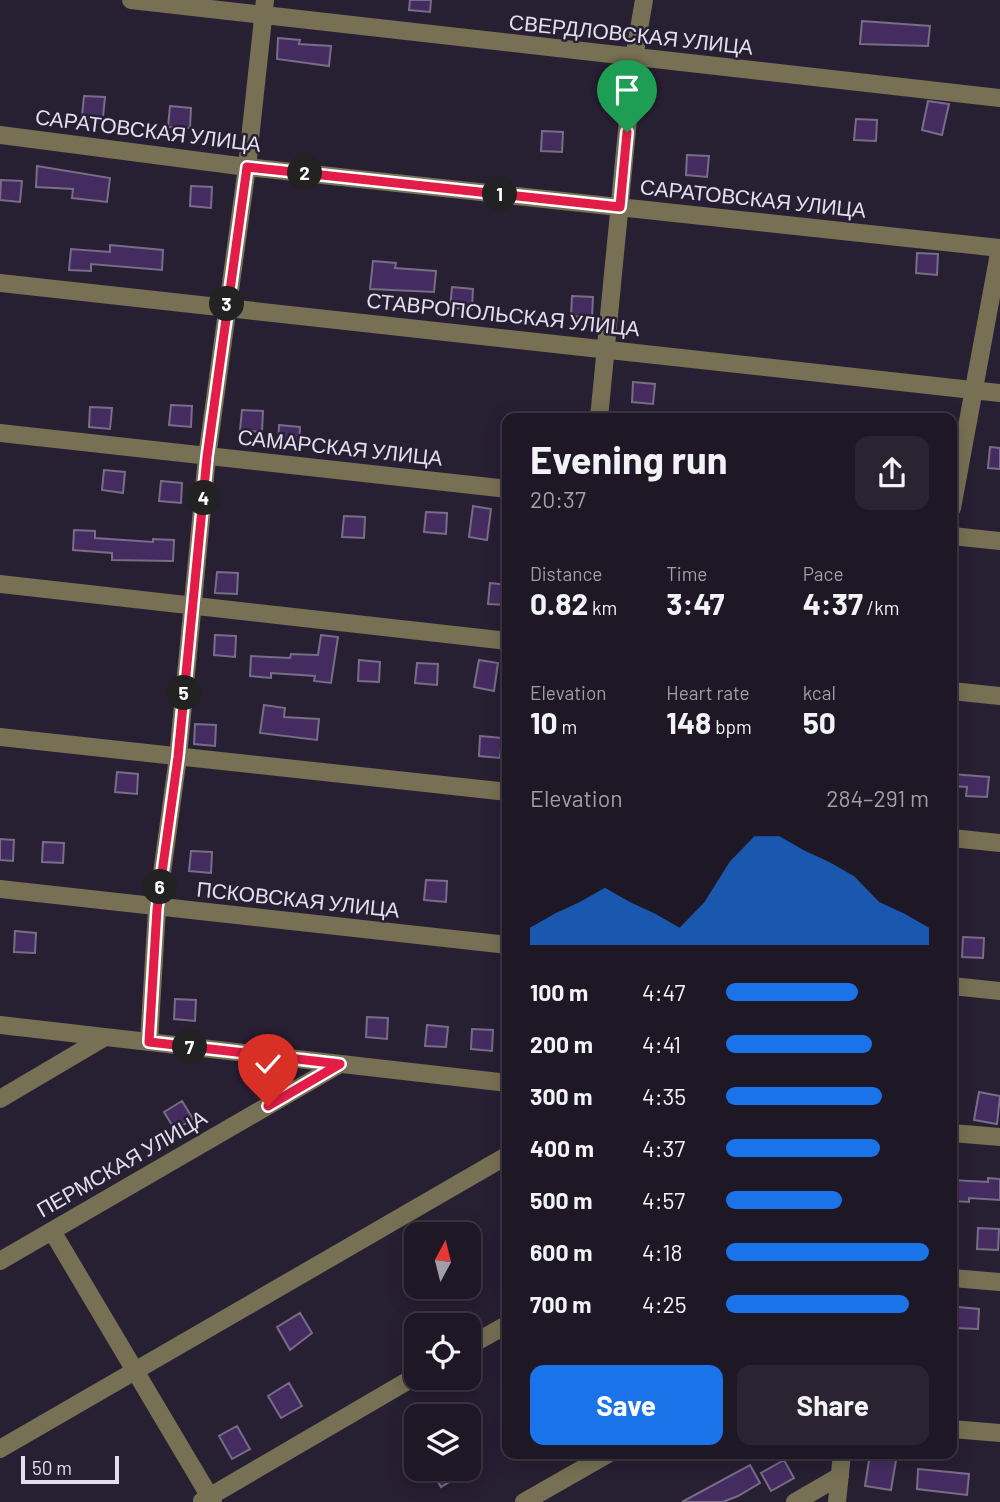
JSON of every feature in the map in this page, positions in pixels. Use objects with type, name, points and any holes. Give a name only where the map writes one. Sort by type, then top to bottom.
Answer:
[{"type":"street","name":"СВЕРДЛОВСКАЯ УЛИЦА","points":[[131,0],[264,9],[634,58],[1000,98]]},
{"type":"street","points":[[600,413],[634,58],[644,0]]},
{"type":"street","points":[[149,1042],[157,909],[178,757],[207,457],[247,167],[264,9]]},
{"type":"street","name":"САРАТОВСКАЯ УЛИЦА","points":[[0,135],[247,167],[1000,248]]},
{"type":"street","points":[[957,478],[1000,248]]},
{"type":"street","name":"СТАВРОПОЛЬСКАЯ УЛИЦА","points":[[0,283],[1000,393]]},
{"type":"street","name":"САМАРСКАЯ УЛИЦА","points":[[0,433],[502,488]]},
{"type":"street","points":[[957,537],[1000,541]]},
{"type":"street","points":[[0,584],[502,640]]},
{"type":"street","points":[[957,692],[1000,696]]},
{"type":"street","points":[[0,737],[502,791]]},
{"type":"street","points":[[957,839],[1000,843]]},
{"type":"street","name":"ПСКОВСКАЯ УЛИЦА","points":[[0,889],[157,909],[502,944]]},
{"type":"street","points":[[957,987],[1000,991]]},
{"type":"street","points":[[0,1025],[502,1082]]},
{"type":"street","points":[[0,1099],[106,1037]]},
{"type":"street","name":"ПЕРМСКАЯ УЛИЦА","points":[[0,1261],[340,1064]]},
{"type":"street","points":[[957,1133],[1000,1137]]},
{"type":"street","points":[[0,1448],[502,1158]]},
{"type":"street","points":[[52,1230],[136,1370],[207,1500],[404,1383]]},
{"type":"street","points":[[957,1278],[1000,1282]]},
{"type":"street","points":[[481,1339],[502,1327]]},
{"type":"street","points":[[957,1429],[1000,1433]]},
{"type":"street","points":[[524,1502],[599,1459]]},
{"type":"street","points":[[837,1502],[842,1459]]},
{"type":"street","points":[[795,1502],[840,1476]]},
{"type":"building","points":[[410,0],[431,0],[430,12],[409,10]]},
{"type":"building","points":[[862,21],[930,26],[928,46],[860,44]]},
{"type":"building","points":[[278,38],[300,40],[299,44],[331,46],[329,66],[277,59]]},
{"type":"building","points":[[84,96],[105,97],[103,117],[82,116]]},
{"type":"building","points":[[928,101],[949,104],[942,135],[922,130]]},
{"type":"building","points":[[170,106],[191,108],[190,128],[168,127]]},
{"type":"building","points":[[856,119],[877,120],[876,141],[854,140]]},
{"type":"building","points":[[542,131],[563,132],[562,152],[541,151]]},
{"type":"building","points":[[687,155],[709,156],[707,177],[686,175]]},
{"type":"building","points":[[37,166],[110,178],[107,202],[72,198],[73,189],[36,187]]},
{"type":"building","points":[[1,180],[22,181],[20,202],[0,200]]},
{"type":"building","points":[[191,186],[212,187],[211,208],[190,206]]},
{"type":"building","points":[[110,245],[163,250],[162,270],[91,264],[91,271],[69,270],[71,249],[110,252]]},
{"type":"building","points":[[917,253],[938,254],[937,275],[916,273]]},
{"type":"building","points":[[373,261],[396,263],[395,268],[436,271],[434,292],[370,289]]},
{"type":"building","points":[[452,287],[473,289],[472,309],[450,308]]},
{"type":"building","points":[[572,296],[593,297],[592,318],[571,316]]},
{"type":"building","points":[[633,382],[655,384],[653,404],[632,402]]},
{"type":"building","points":[[171,405],[192,406],[191,427],[169,425]]},
{"type":"building","points":[[90,407],[112,408],[110,429],[89,427]]},
{"type":"building","points":[[242,410],[263,411],[262,432],[240,430]]},
{"type":"building","points":[[279,425],[300,427],[299,447],[278,446]]},
{"type":"building","points":[[990,447],[1000,448],[1000,469],[988,468]]},
{"type":"building","points":[[104,470],[125,472],[123,493],[102,490]]},
{"type":"building","points":[[161,481],[182,483],[181,503],[159,501]]},
{"type":"building","points":[[473,506],[491,509],[487,540],[469,537]]},
{"type":"building","points":[[426,512],[447,513],[446,534],[424,532]]},
{"type":"building","points":[[344,516],[365,517],[364,538],[342,537]]},
{"type":"building","points":[[74,530],[95,531],[95,538],[153,542],[153,539],[174,540],[173,561],[112,560],[112,553],[73,550]]},
{"type":"building","points":[[217,572],[238,573],[237,594],[215,593]]},
{"type":"building","points":[[490,583],[502,584],[502,605],[488,604]]},
{"type":"building","points":[[215,635],[236,636],[235,657],[214,655]]},
{"type":"building","points":[[321,635],[338,637],[331,683],[314,681],[315,676],[271,673],[271,678],[250,676],[251,656],[290,658],[291,654],[318,655]]},
{"type":"building","points":[[359,660],[380,662],[379,682],[358,681]]},
{"type":"building","points":[[479,660],[498,663],[494,691],[474,687]]},
{"type":"building","points":[[417,663],[438,664],[437,685],[415,683]]},
{"type":"building","points":[[264,705],[285,708],[284,717],[319,719],[317,740],[260,733]]},
{"type":"building","points":[[195,724],[216,725],[215,746],[194,744]]},
{"type":"building","points":[[480,736],[502,738],[500,758],[479,756]]},
{"type":"building","points":[[117,772],[138,774],[137,794],[115,792]]},
{"type":"building","points":[[957,774],[989,777],[987,797],[966,796],[967,787],[957,786]]},
{"type":"building","points":[[0,839],[14,840],[13,861],[0,860]]},
{"type":"building","points":[[43,842],[64,843],[63,863],[42,862]]},
{"type":"building","points":[[191,851],[212,852],[211,873],[189,871]]},
{"type":"building","points":[[426,880],[447,881],[446,902],[424,900]]},
{"type":"building","points":[[15,931],[36,933],[35,953],[14,952]]},
{"type":"building","points":[[963,937],[984,938],[983,958],[962,957]]},
{"type":"building","points":[[175,999],[196,1000],[195,1021],[174,1019]]},
{"type":"building","points":[[367,1017],[388,1018],[387,1039],[366,1037]]},
{"type":"building","points":[[427,1025],[448,1027],[446,1047],[425,1046]]},
{"type":"building","points":[[472,1029],[493,1030],[492,1051],[471,1049]]},
{"type":"building","points":[[979,1092],[1000,1096],[997,1124],[974,1120]]},
{"type":"building","points":[[182,1101],[193,1119],[175,1130],[164,1112]]},
{"type":"building","points":[[988,1178],[1000,1179],[1000,1200],[969,1198],[969,1202],[957,1201],[957,1180],[988,1182]]},
{"type":"building","points":[[978,1228],[999,1229],[998,1250],[977,1249]]},
{"type":"building","points":[[958,1307],[979,1309],[978,1329],[957,1328]]},
{"type":"building","points":[[300,1313],[312,1333],[290,1350],[277,1327]]},
{"type":"building","points":[[289,1383],[302,1406],[281,1418],[268,1396]]},
{"type":"building","points":[[237,1426],[250,1449],[232,1459],[219,1436]]},
{"type":"building","points":[[869,1459],[896,1459],[891,1490],[865,1486]]},
{"type":"building","points":[[784,1460],[794,1478],[771,1491],[761,1473]]},
{"type":"building","points":[[750,1465],[760,1483],[738,1496],[723,1502],[682,1502]]},
{"type":"building","points":[[918,1469],[969,1474],[967,1495],[917,1489]]},
{"type":"building","points":[[438,1481],[451,1481],[441,1487]]},
{"type":"route","points":[[268,1106],[340,1064],[149,1042],[157,909],[178,757],[207,457],[247,167],[620,207],[627,132]]}]
